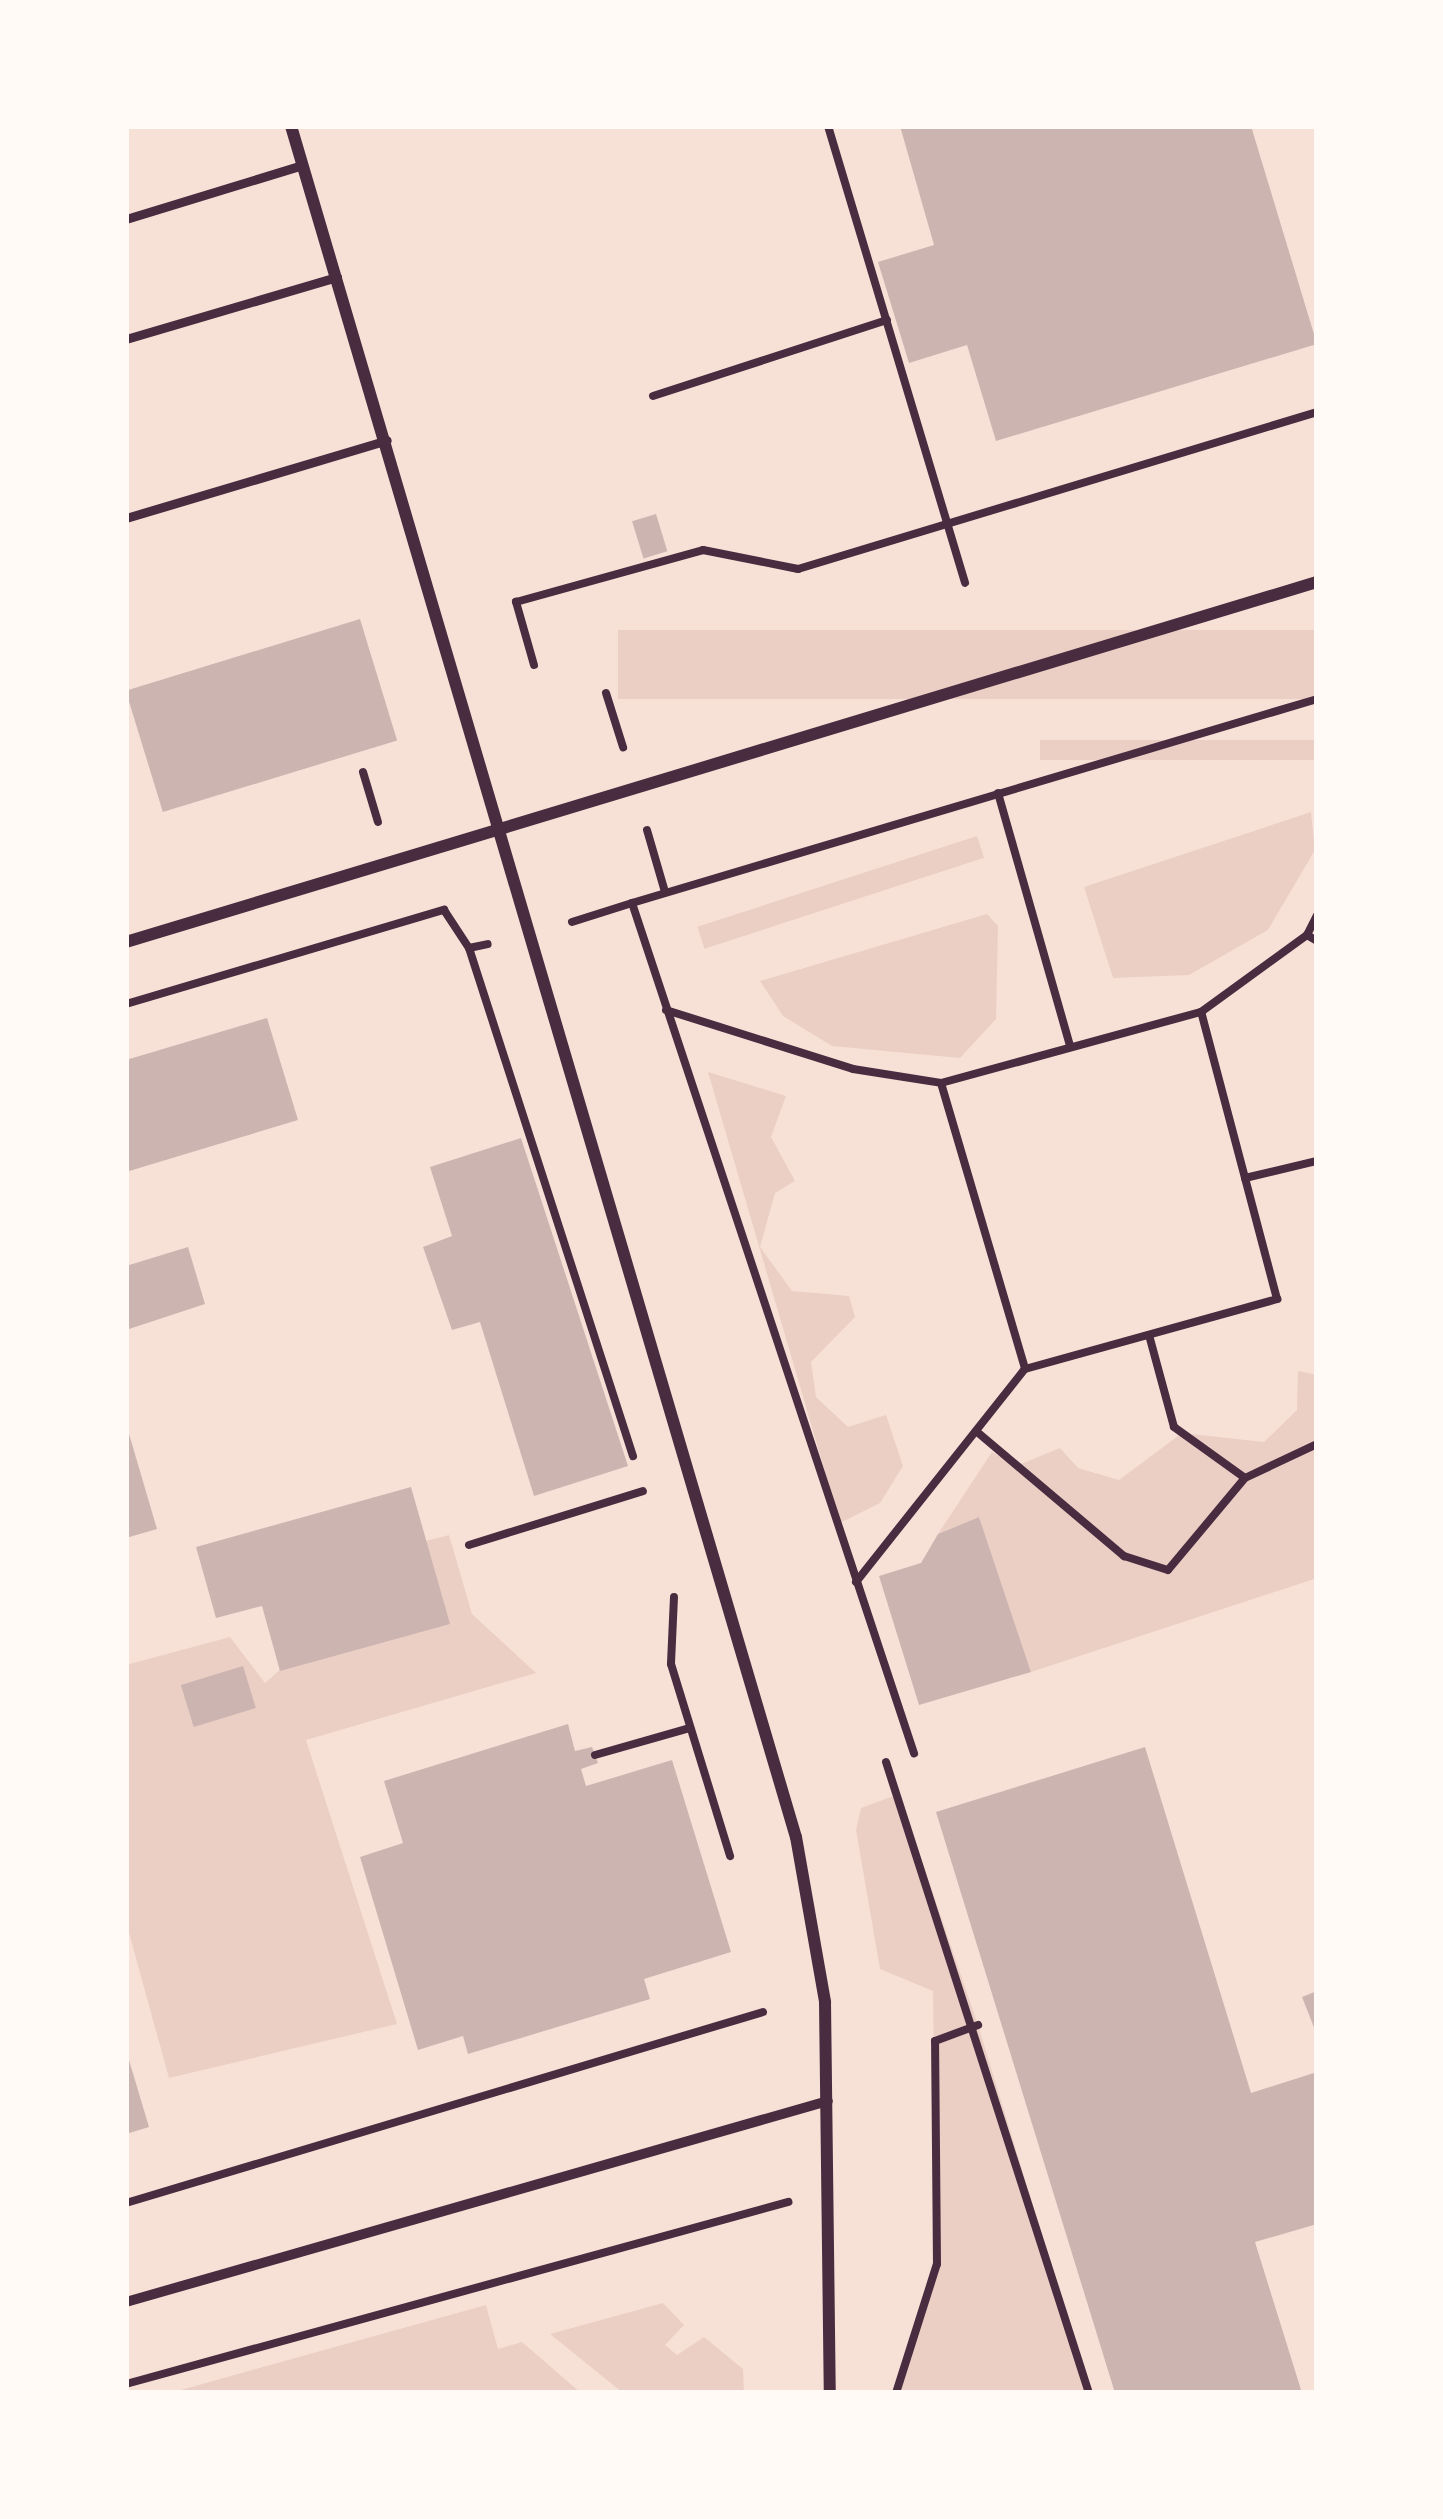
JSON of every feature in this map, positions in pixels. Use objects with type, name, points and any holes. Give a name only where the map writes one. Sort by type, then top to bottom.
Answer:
[{"type":"street","points":[[291,126],[504,828],[796,1837],[825,2002],[830,2393]]},
{"type":"street","points":[[126,942],[1317,582]]},
{"type":"street","points":[[126,2302],[828,2101]]},
{"type":"lane","points":[[126,219],[303,165]]},
{"type":"lane","points":[[126,339],[337,277]]},
{"type":"lane","points":[[126,518],[387,440]]},
{"type":"path","points":[[828,126],[965,583]]},
{"type":"path","points":[[653,396],[887,320]]},
{"type":"path","points":[[534,665],[516,602],[704,550],[798,568],[1317,412]]},
{"type":"path","points":[[606,693],[665,892]]},
{"type":"path","points":[[469,948],[532,934],[1317,699]]},
{"type":"path","points":[[998,793],[1070,1046]]},
{"type":"path","points":[[632,903],[914,1753]]},
{"type":"path","points":[[126,1004],[444,910],[469,948],[650,1514]]},
{"type":"path","points":[[666,1010],[853,1070],[941,1083],[1201,1012],[1306,935],[1317,915]]},
{"type":"path","points":[[1306,935],[1317,941]]},
{"type":"path","points":[[856,1583],[1025,1369],[1277,1299],[1201,1012]]},
{"type":"path","points":[[941,1083],[1025,1369]]},
{"type":"path","points":[[1245,1178],[1317,1162]]},
{"type":"path","points":[[1149,1335],[1174,1427],[1245,1478]]},
{"type":"path","points":[[976,1431],[1124,1556],[1168,1570],[1245,1478],[1317,1444]]},
{"type":"path","points":[[469,1545],[643,1492]]},
{"type":"path","points":[[669,1580],[671,1664],[730,1856]]},
{"type":"path","points":[[595,1755],[690,1728]]},
{"type":"path","points":[[886,1762],[978,2025],[1089,2393]]},
{"type":"path","points":[[126,2204],[763,2012]]},
{"type":"path","points":[[896,2393],[937,2264],[935,2041],[978,2025]]},
{"type":"path","points":[[126,2384],[830,2190]]},
{"type":"shaded area","points":[[618,630],[1317,630],[1317,699],[618,699]]},
{"type":"shaded area","points":[[1040,740],[1317,740],[1317,760],[1040,760]]},
{"type":"shaded area","points":[[1311,812],[1315,850],[1268,930],[1189,975],[1113,978],[1084,887]]},
{"type":"shaded area","points":[[977,836],[984,858],[704,949],[697,927]]},
{"type":"shaded area","points":[[987,914],[998,926],[996,1019],[960,1058],[832,1046],[783,1016],[760,981]]},
{"type":"shaded area","points":[[708,1072],[786,1096],[771,1137],[795,1181],[775,1193],[760,1247],[792,1291],[849,1296],[855,1317],[811,1362],[816,1397],[848,1427],[886,1415],[903,1466],[880,1503],[840,1523]]},
{"type":"shaded area","points":[[1298,1371],[1317,1375],[1317,1578],[1031,1672],[979,1517],[938,1534],[992,1452],[1016,1466],[1060,1448],[1078,1468],[1119,1480],[1182,1433],[1264,1442],[1297,1410]]},
{"type":"shaded area","points":[[449,1535],[472,1614],[536,1673],[306,1740],[397,2024],[169,2078],[126,1922],[126,1665],[230,1637],[265,1683],[426,1541]]},
{"type":"shaded area","points":[[899,1794],[978,2025],[1090,2393],[896,2393],[937,2264],[933,1991],[880,1969],[856,1830],[861,1808]]},
{"type":"shaded area","points":[[663,2303],[684,2325],[665,2345],[677,2355],[704,2337],[743,2369],[744,2393],[623,2393],[550,2334]]},
{"type":"shaded area","points":[[486,2305],[498,2349],[522,2342],[581,2393],[170,2393]]},
{"type":"building","points":[[900,126],[1251,126],[1317,344],[996,441],[967,345],[909,363],[878,262],[934,245]]},
{"type":"building","points":[[656,514],[667,551],[643,559],[632,521]]},
{"type":"building","points":[[360,619],[397,740],[163,812],[126,691]]},
{"type":"building","points":[[267,1018],[298,1120],[126,1172],[126,1060]]},
{"type":"building","points":[[521,1138],[628,1466],[534,1496],[480,1322],[452,1330],[423,1247],[452,1236],[430,1167]]},
{"type":"building","points":[[188,1247],[205,1304],[126,1330],[126,1266]]},
{"type":"building","points":[[126,1428],[157,1529],[126,1538]]},
{"type":"building","points":[[411,1487],[450,1624],[280,1671],[262,1606],[216,1618],[196,1547]]},
{"type":"building","points":[[979,1517],[1031,1672],[919,1705],[879,1576],[921,1563],[938,1534]]},
{"type":"building","points":[[243,1666],[256,1708],[194,1727],[181,1685]]},
{"type":"building","points":[[568,1724],[575,1751],[592,1747],[598,1763],[581,1769],[586,1786],[672,1760],[731,1952],[644,1979],[650,1999],[468,2054],[463,2036],[418,2050],[360,1857],[403,1843],[384,1781]]},
{"type":"building","points":[[1145,1747],[1251,2093],[1317,2072],[1317,2224],[1255,2242],[1302,2393],[1115,2393],[936,1812]]},
{"type":"building","points":[[1317,1991],[1317,2035],[1302,1997]]},
{"type":"building","points":[[126,2050],[149,2127],[126,2134]]}]
